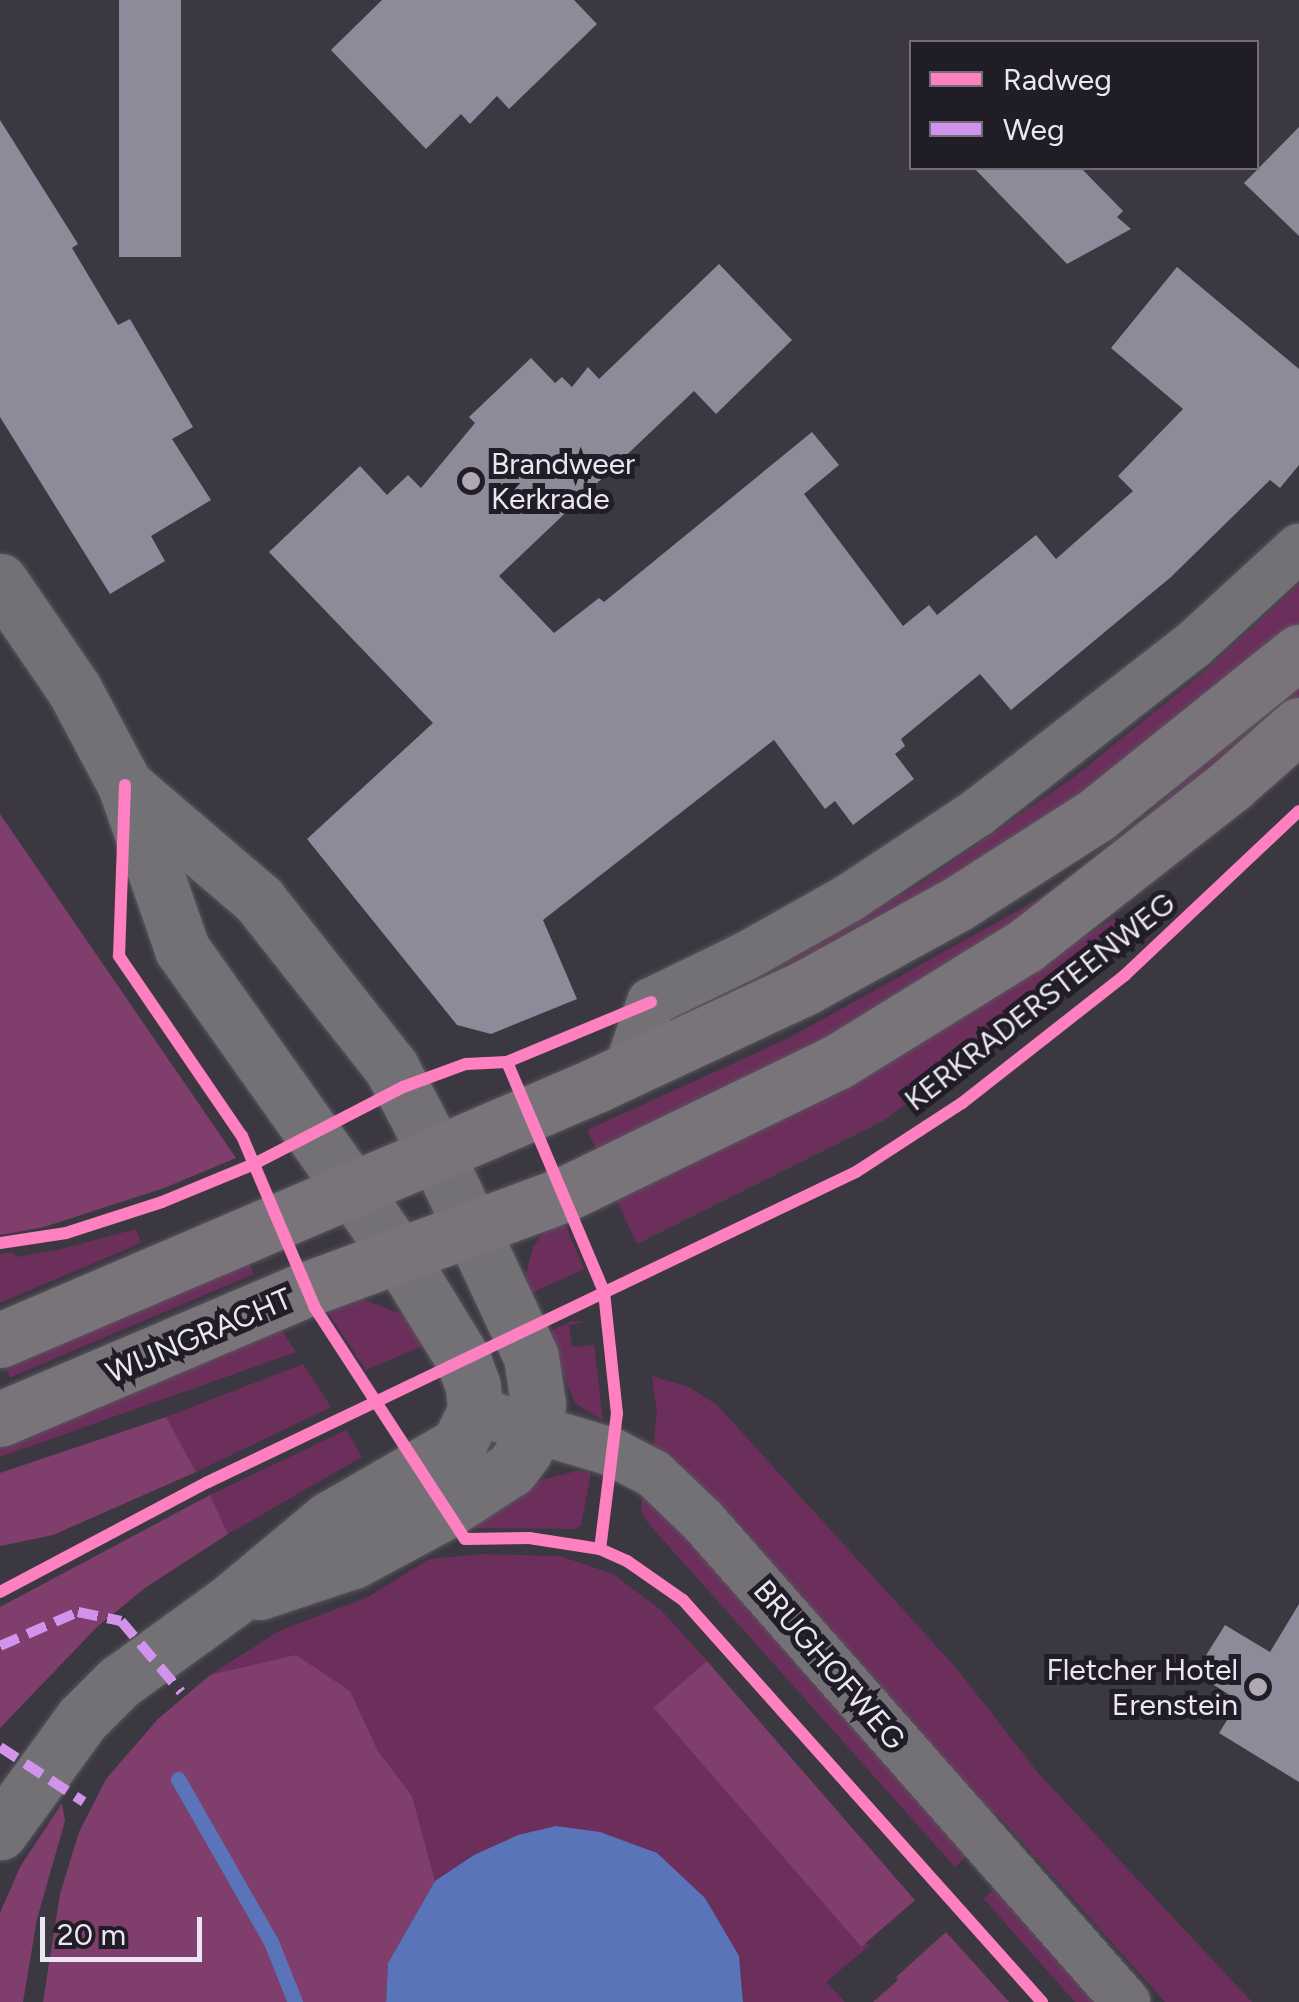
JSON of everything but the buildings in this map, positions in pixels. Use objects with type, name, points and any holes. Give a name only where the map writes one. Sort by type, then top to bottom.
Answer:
[{"type":"main road","points":[[0,1340],[628,1070],[806,986],[958,904],[1096,816],[1299,652]]},
{"type":"main road","name":"KERKRADERSTEENWEG","points":[[398,1255],[565,1194],[699,1132],[936,1005],[1066,916],[1232,784],[1299,725]]},
{"type":"main road","name":"WIJNGRACHT","points":[[0,1420],[398,1255]]},
{"type":"street","points":[[628,1070],[650,1002],[748,955],[849,898],[977,813],[1193,645],[1299,548]]},
{"type":"street","points":[[0,580],[74,689],[125,785],[182,950],[398,1255],[463,1358],[474,1386],[475,1412],[460,1444],[329,1520],[231,1602],[119,1682],[82,1719],[0,1832]]},
{"type":"street","points":[[125,785],[259,900],[391,1067],[436,1153],[519,1332],[533,1373],[538,1404],[533,1427],[511,1469],[446,1511],[353,1560],[231,1602]]},
{"type":"street","name":"BRUGHOFWEG","points":[[475,1412],[612,1452],[654,1474],[703,1521],[1126,2002]]},
{"type":"shaded area","points":[[1299,584],[1299,633],[1022,846],[668,1035],[668,1018],[753,982],[921,883],[1074,777],[1204,672]]},
{"type":"shaded area","points":[[1299,669],[1299,701],[995,945],[602,1161],[587,1130],[789,1038],[1035,901],[1117,844]]},
{"type":"shaded area","points":[[0,814],[236,1158],[164,1188],[44,1227],[0,1235]]},
{"type":"shaded area","points":[[1118,916],[1130,929],[1012,1027],[883,1121],[637,1244],[613,1192],[981,998]]},
{"type":"shaded area","points":[[562,1217],[584,1269],[529,1294],[526,1275],[533,1247],[548,1226]]},
{"type":"shaded area","points":[[136,1229],[141,1243],[0,1303],[0,1254],[13,1252],[17,1257],[58,1250]]},
{"type":"shaded area","points":[[244,1251],[254,1274],[10,1378],[0,1355]]},
{"type":"shaded area","points":[[358,1297],[408,1317],[427,1344],[366,1370],[325,1308]]},
{"type":"shaded area","points":[[572,1321],[585,1322],[569,1325],[572,1347],[594,1345],[603,1421],[575,1403],[546,1333]]},
{"type":"shaded area","points":[[277,1323],[296,1352],[0,1457],[0,1438]]},
{"type":"shaded area","points":[[303,1364],[331,1407],[196,1472],[166,1417]]},
{"type":"shaded area","points":[[652,1376],[689,1387],[717,1405],[957,1669],[1039,1774],[1252,2002],[1165,2002],[996,1813],[990,1817],[653,1445],[657,1413]]},
{"type":"shaded area","points":[[166,1417],[196,1472],[53,1535],[0,1546],[0,1473]]},
{"type":"shaded area","points":[[346,1430],[362,1457],[228,1534],[210,1495]]},
{"type":"shaded area","points":[[576,1471],[591,1473],[581,1525],[575,1529],[472,1528],[465,1522],[523,1485]]},
{"type":"shaded area","points":[[643,1490],[652,1495],[971,1851],[955,1867],[648,1523],[641,1510]]},
{"type":"shaded area","points":[[210,1495],[228,1534],[145,1588],[97,1627],[0,1728],[0,1607]]},
{"type":"shaded area","points":[[483,1554],[560,1556],[613,1574],[661,1610],[707,1661],[654,1708],[869,1946],[826,1982],[845,2002],[743,2002],[739,1956],[474,1855],[435,1881],[412,1796],[378,1751],[350,1691],[210,1675],[279,1631],[368,1597],[429,1559]]},
{"type":"shaded area","points":[[296,1655],[350,1691],[378,1751],[412,1796],[435,1881],[388,1963],[386,2002],[43,2002],[60,1894],[79,1832],[106,1779],[158,1719],[210,1675]]},
{"type":"shaded area","points":[[707,1661],[915,1900],[861,1947],[653,1708]]},
{"type":"shaded area","points":[[62,1803],[65,1821],[37,1919],[23,2002],[0,2002],[0,1913],[20,1867]]},
{"type":"shaded area","points":[[999,1884],[1104,2002],[1075,2002],[984,1899]]},
{"type":"shaded area","points":[[946,1932],[1009,2002],[873,2002],[898,1980],[896,1977]]},
{"type":"water","points":[[556,1826],[600,1832],[657,1853],[705,1898],[739,1956],[743,2002],[386,2002],[388,1963],[435,1881],[474,1855],[518,1835]]},
{"type":"waterway","points":[[178,1779],[271,1942],[295,2002]]},
{"type":"marked path","points":[[0,1646],[78,1612],[121,1621],[181,1692]]},
{"type":"marked path","points":[[0,1747],[84,1802]]},
{"type":"cycle path","points":[[125,785],[119,956],[242,1136],[315,1308],[465,1539],[529,1538],[600,1549],[627,1561],[683,1600],[1042,2002]]},
{"type":"cycle path","points":[[0,1592],[208,1482],[856,1172],[962,1103],[1125,975],[1299,811]]},
{"type":"cycle path","points":[[0,1243],[66,1233],[162,1202],[254,1164],[403,1087],[466,1064],[507,1062],[651,1002]]},
{"type":"cycle path","points":[[507,1062],[604,1292],[617,1413],[600,1549]]},
{"type":"place","name":"Brandweer Kerkrade","points":[[471,481]]},
{"type":"place","name":"Fletcher Hotel Erenstein","points":[[1258,1687]]}]
